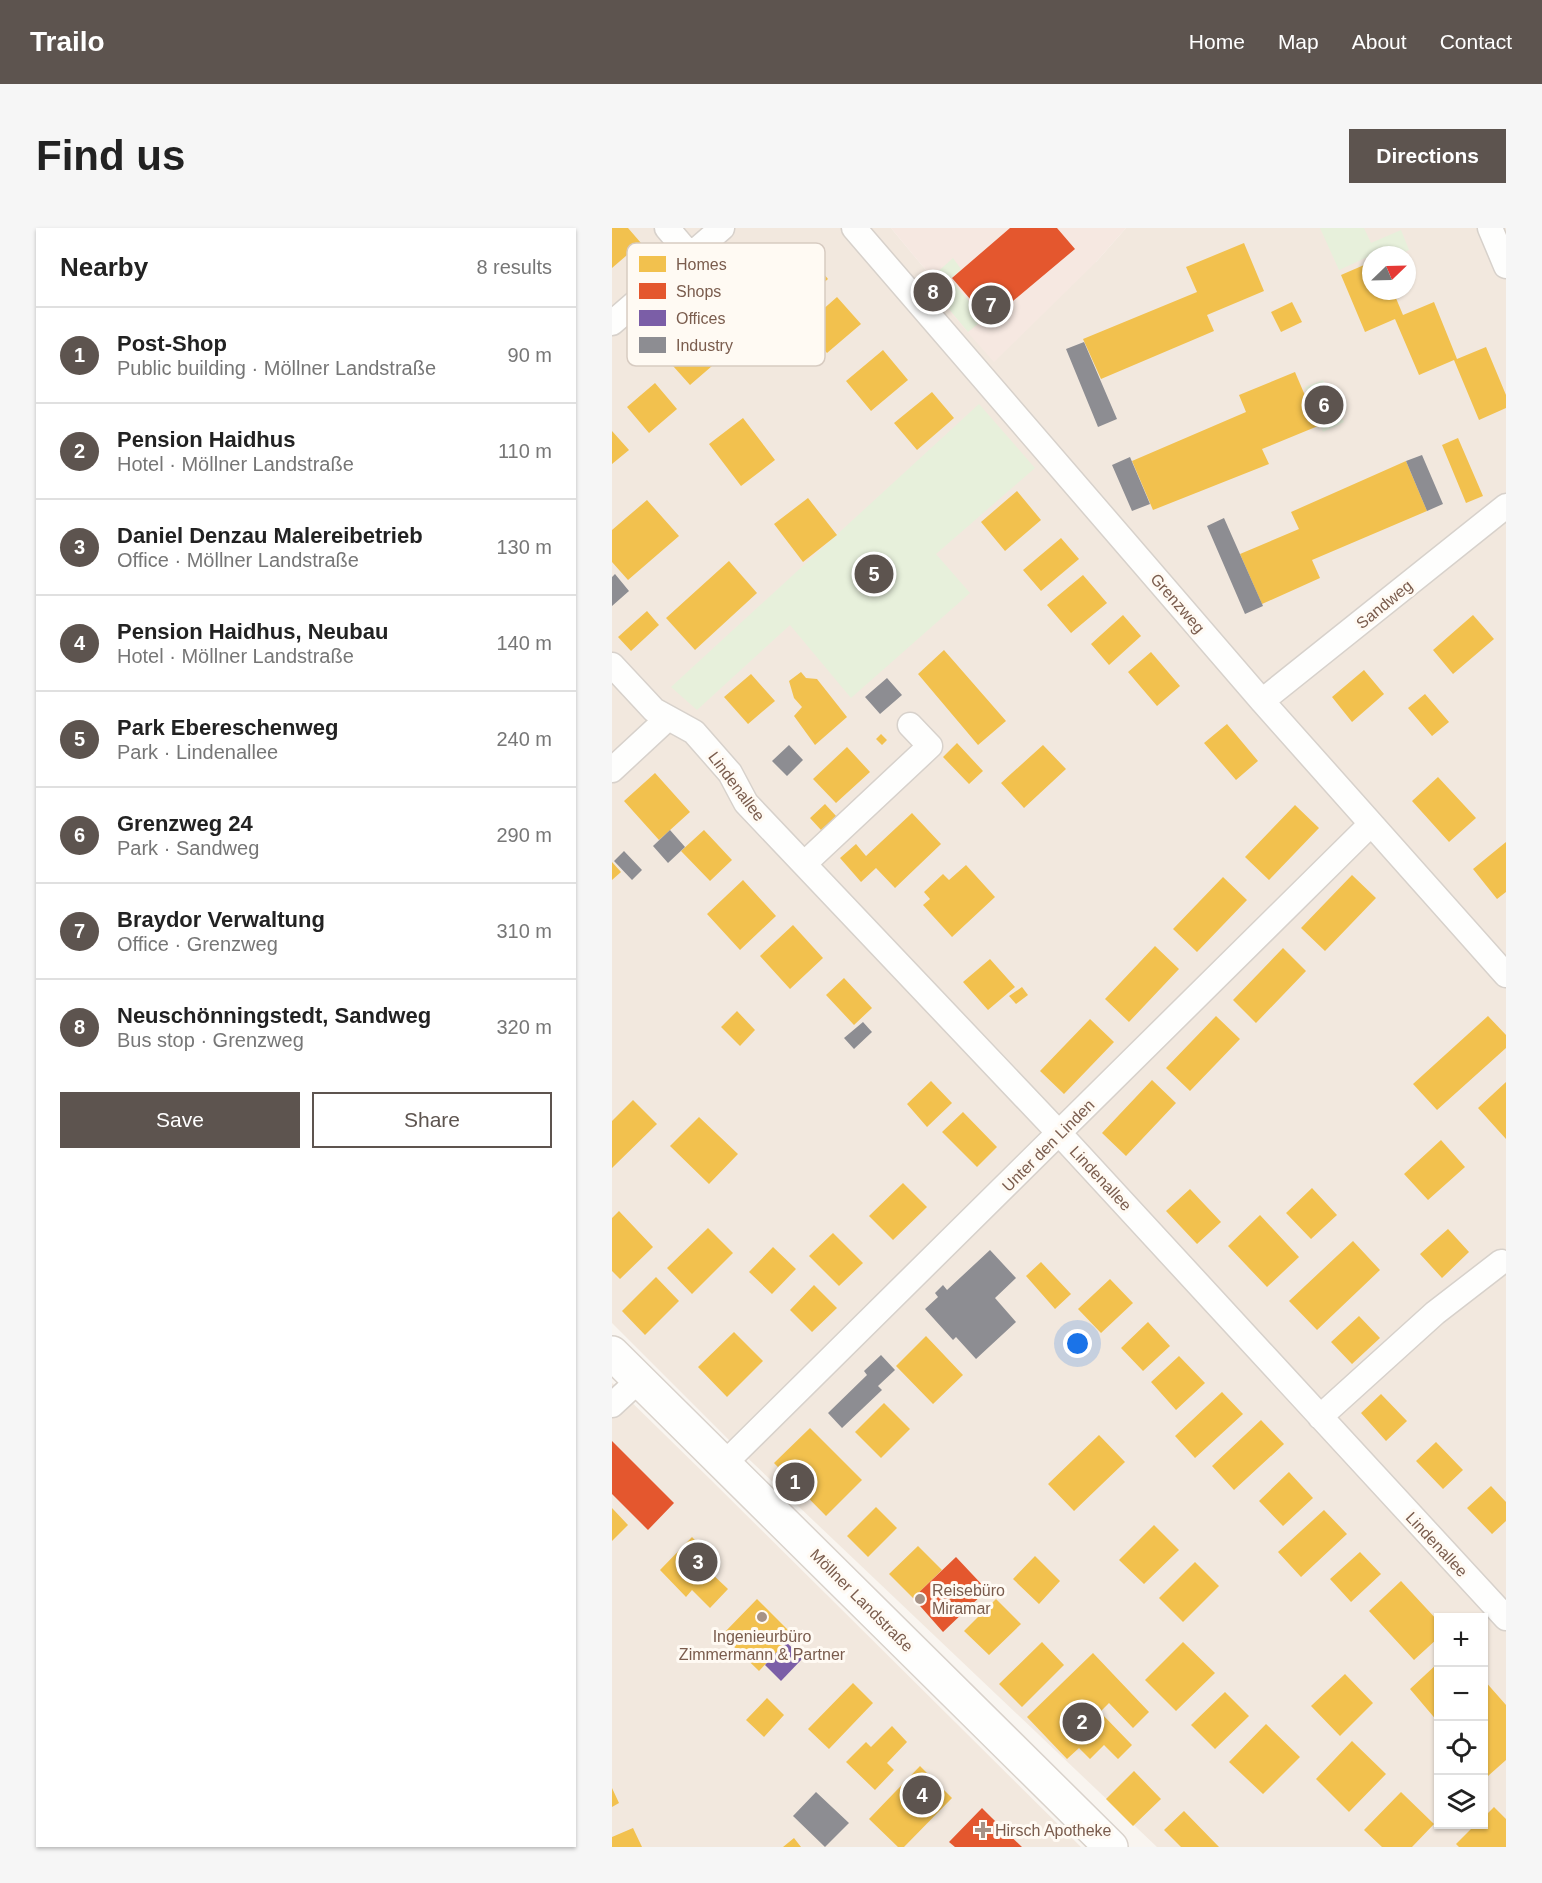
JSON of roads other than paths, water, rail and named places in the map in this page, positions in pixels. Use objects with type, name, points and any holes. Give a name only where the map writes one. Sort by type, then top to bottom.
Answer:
[{"type":"main road","name":"Möllner Landstraße","points":[[612,1353],[1111,1847]]},
{"type":"street","points":[[667,228],[680,243]]},
{"type":"street","points":[[704,243],[722,228]]},
{"type":"street","name":"Grenzweg","points":[[854,228],[1262,701],[1371,824],[1502,964]]},
{"type":"street","points":[[1490,228],[1506,266]]},
{"type":"street","points":[[612,323],[627,310]]},
{"type":"street","name":"Sandweg","points":[[1262,701],[1506,506]]},
{"type":"street","name":"Lindenallee","points":[[612,665],[654,710],[694,732],[730,773],[745,802],[1059,1133],[1506,1618]]},
{"type":"street","points":[[612,770],[668,718]]},
{"type":"street","points":[[804,864],[930,746],[910,725]]},
{"type":"street","name":"Unter den Linden","points":[[724,1464],[1371,824]]},
{"type":"street","points":[[1320,1417],[1435,1313],[1501,1262]]},
{"type":"street","points":[[612,1405],[639,1380]]},
{"type":"place","name":"Neuschönningstedt, Sandweg","points":[[933,292]]},
{"type":"place","name":"Braydor Verwaltung","points":[[991,305]]},
{"type":"place","name":"Grenzweg 24","points":[[1324,405]]},
{"type":"place","name":"Park Ebereschenweg","points":[[874,574]]},
{"type":"place","name":"Post-Shop","points":[[795,1482]]},
{"type":"place","name":"Daniel Denzau Malereibetrieb","points":[[698,1562]]},
{"type":"place","name":"Reisebüro Miramar","points":[[920,1599]]},
{"type":"place","name":"Ingenieurbüro Zimmermann & Partner","points":[[762,1617]]},
{"type":"place","name":"Pension Haidhus","points":[[1082,1722]]},
{"type":"place","name":"Pension Haidhus, Neubau","points":[[922,1795]]},
{"type":"place","name":"Hirsch Apotheke","points":[[983,1830]]}]
